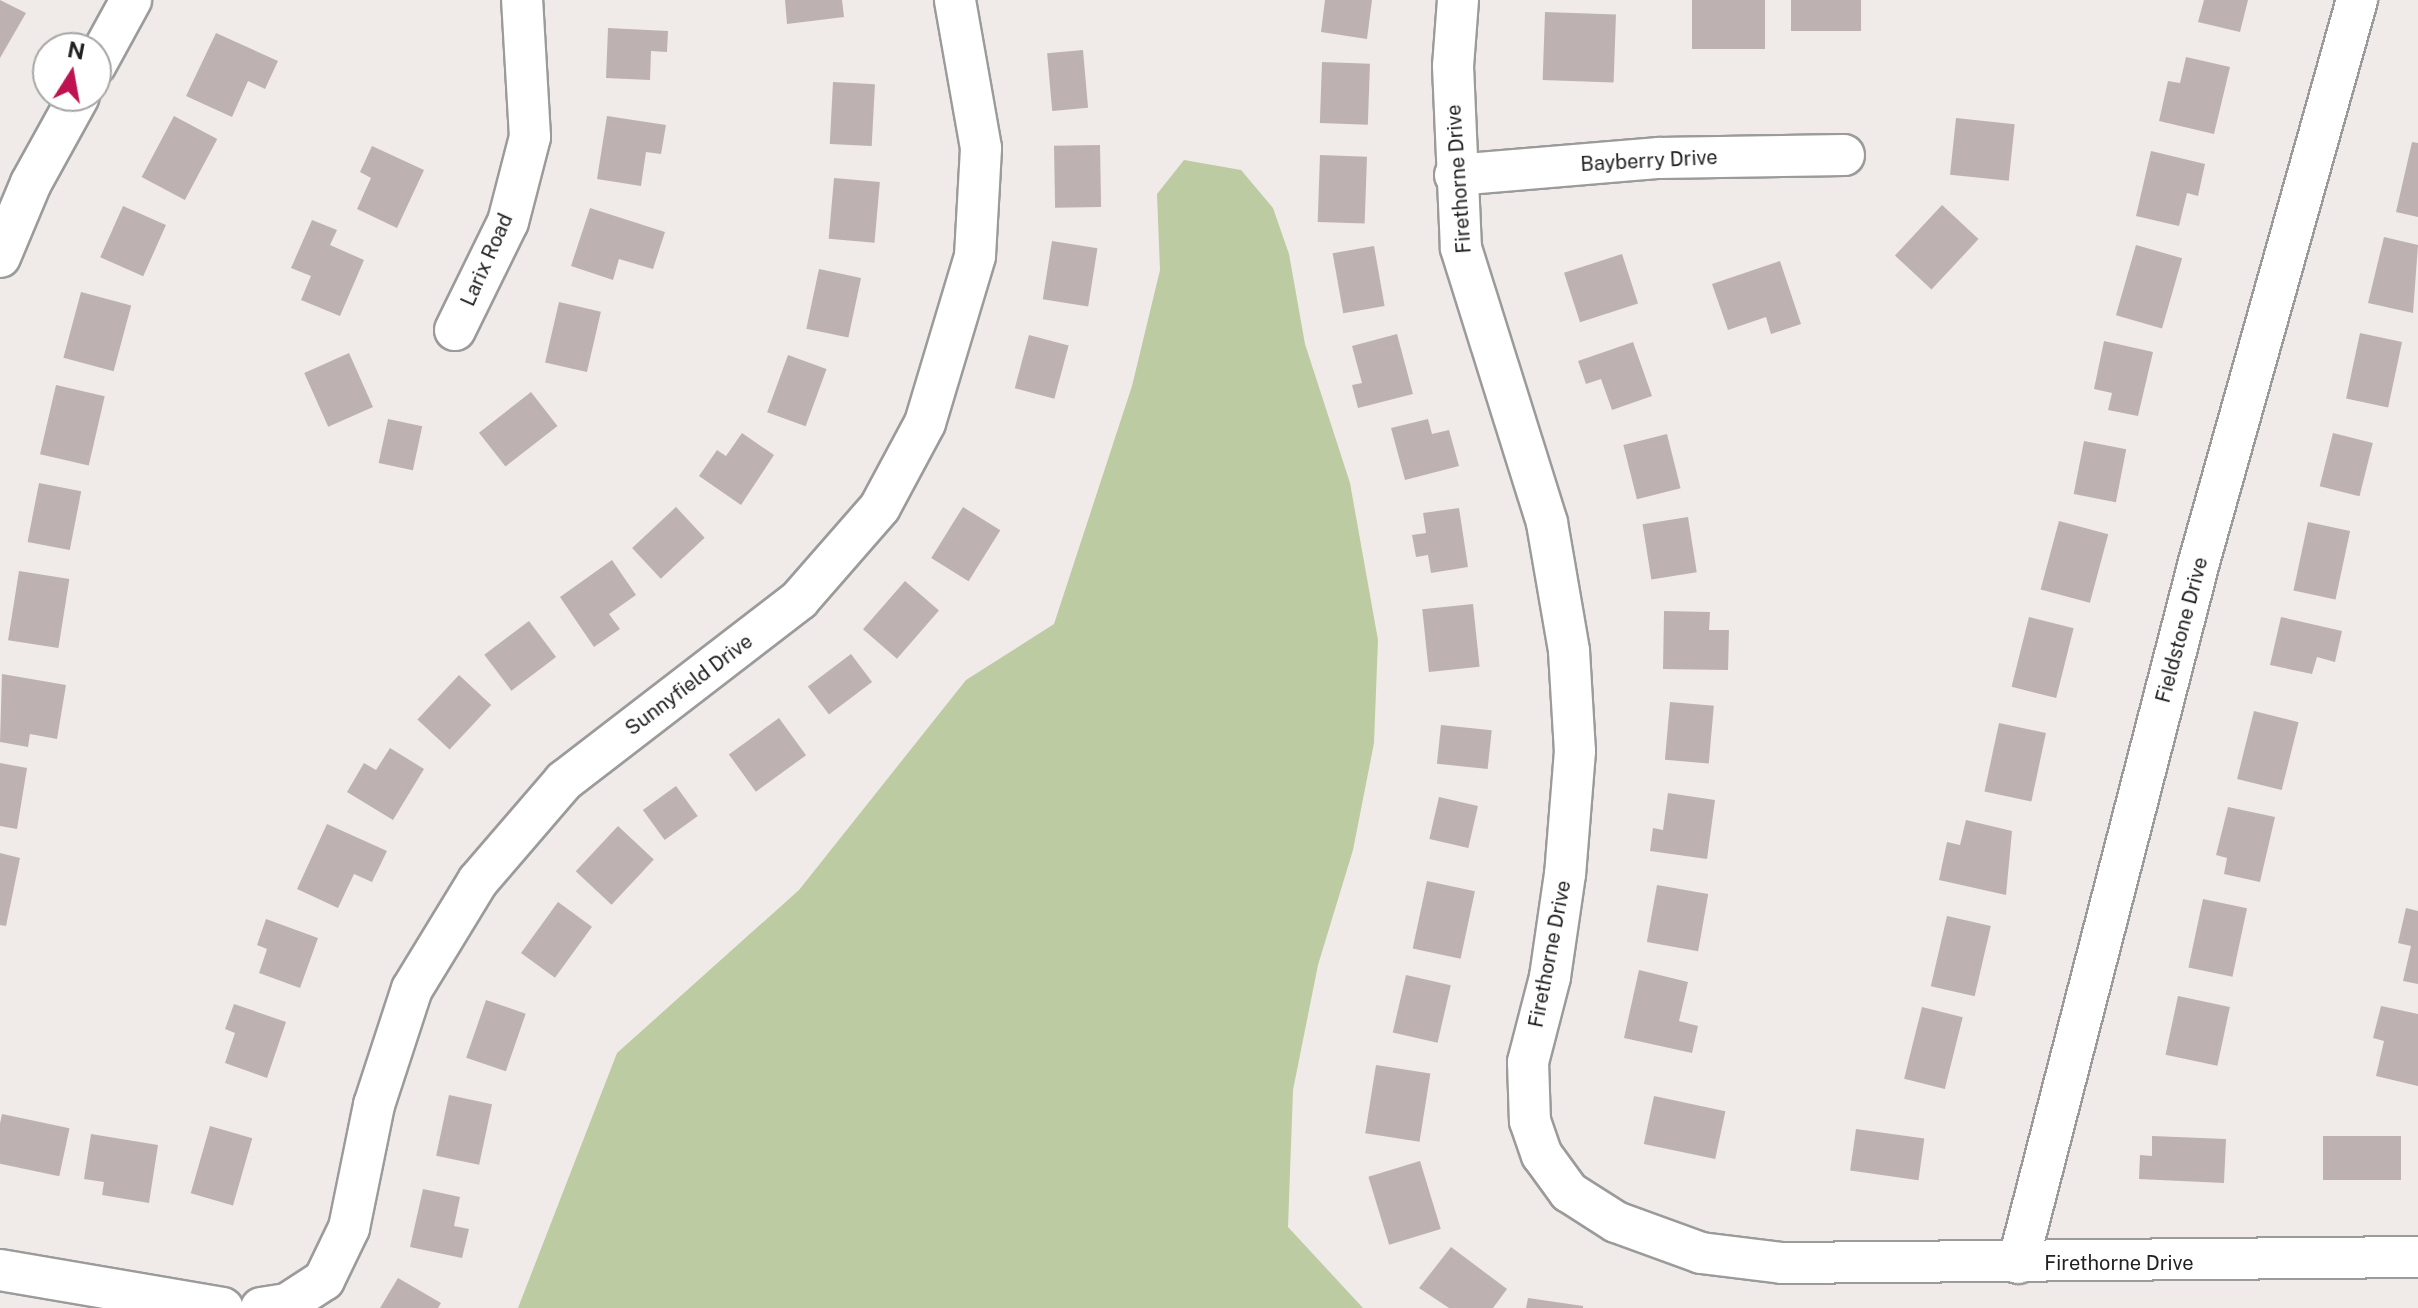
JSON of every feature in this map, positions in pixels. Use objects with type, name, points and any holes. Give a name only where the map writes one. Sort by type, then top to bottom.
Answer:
[{"type":"street","points":[[112,35],[131,0]]},
{"type":"street","name":"Larix Road","points":[[455,330],[508,222],[530,137],[522,0]]},
{"type":"street","name":"Sunnyfield Drive","points":[[261,1308],[287,1304],[324,1280],[349,1228],[374,1105],[412,989],[478,881],[564,781],[799,600],[880,507],[925,423],[975,256],[981,148],[955,0]]},
{"type":"street","name":"Firethorne Drive","points":[[1458,0],[1455,175],[1461,248],[1547,523],[1569,651],[1575,751],[1565,874],[1550,977],[1528,1062],[1530,1121],[1542,1155],[1569,1192],[1616,1222],[1701,1253],[1782,1263],[2418,1257]]},
{"type":"street","name":"Fieldstone Drive","points":[[2018,1263],[2199,562],[2357,0]]},
{"type":"street","points":[[0,257],[31,183],[70,112]]},
{"type":"street","name":"Bayberry Drive","points":[[1455,175],[1659,158],[1844,155]]},
{"type":"street","points":[[0,1270],[223,1308]]},
{"type":"green space","points":[[1184,160],[1241,170],[1273,208],[1289,254],[1305,344],[1350,483],[1378,640],[1374,743],[1353,850],[1318,965],[1293,1090],[1288,1227],[1363,1308],[518,1308],[617,1053],[799,890],[966,680],[1054,624],[1132,386],[1160,270],[1157,194]]},
{"type":"building","points":[[0,0],[26,13],[0,58]]},
{"type":"building","points":[[785,0],[842,0],[844,17],[787,24]]},
{"type":"building","points":[[1325,0],[1372,0],[1367,39],[1321,32]]},
{"type":"building","points":[[1692,0],[1765,0],[1765,49],[1692,49]]},
{"type":"building","points":[[1791,0],[1861,0],[1861,31],[1791,31]]},
{"type":"building","points":[[2204,0],[2248,0],[2240,32],[2198,22]]},
{"type":"building","points":[[1545,12],[1616,14],[1614,82],[1543,80]]},
{"type":"building","points":[[608,28],[668,31],[667,52],[651,51],[650,80],[606,78]]},
{"type":"building","points":[[216,33],[278,61],[265,89],[248,81],[232,117],[186,96]]},
{"type":"building","points":[[1083,50],[1088,108],[1052,111],[1047,53]]},
{"type":"building","points":[[2186,57],[2230,67],[2214,134],[2159,121],[2168,81],[2180,83]]},
{"type":"building","points":[[1322,62],[1370,64],[1368,125],[1320,123]]},
{"type":"building","points":[[833,82],[875,84],[872,146],[830,144]]},
{"type":"building","points":[[174,116],[217,139],[185,200],[142,177]]},
{"type":"building","points":[[607,116],[666,125],[661,154],[646,152],[641,186],[597,179]]},
{"type":"building","points":[[1956,118],[2015,124],[2009,181],[1950,175]]},
{"type":"building","points":[[2412,142],[2418,143],[2418,217],[2396,212]]},
{"type":"building","points":[[1100,145],[1101,207],[1055,208],[1054,146]]},
{"type":"building","points":[[372,146],[424,170],[397,228],[357,209],[371,178],[360,172]]},
{"type":"building","points":[[2151,151],[2205,164],[2198,196],[2187,193],[2179,226],[2136,216]]},
{"type":"building","points":[[1320,155],[1367,157],[1365,224],[1318,222]]},
{"type":"building","points":[[834,178],[880,182],[875,243],[829,239]]},
{"type":"building","points":[[1942,205],[1979,239],[1932,290],[1895,255]]},
{"type":"building","points":[[123,206],[166,225],[143,276],[100,257]]},
{"type":"building","points":[[590,208],[665,232],[653,269],[619,259],[613,280],[571,266]]},
{"type":"building","points":[[312,220],[337,230],[330,245],[364,260],[340,316],[301,300],[311,276],[291,268]]},
{"type":"building","points":[[2384,237],[2418,245],[2413,313],[2368,303]]},
{"type":"building","points":[[1052,241],[1097,248],[1088,306],[1043,299]]},
{"type":"building","points":[[2136,245],[2182,258],[2162,328],[2116,315]]},
{"type":"building","points":[[1374,246],[1385,306],[1343,313],[1333,253]]},
{"type":"building","points":[[1622,254],[1638,303],[1580,322],[1564,273]]},
{"type":"building","points":[[1780,261],[1801,324],[1771,334],[1766,317],[1728,330],[1712,284]]},
{"type":"building","points":[[819,269],[861,278],[848,338],[806,329]]},
{"type":"building","points":[[81,292],[131,305],[114,371],[63,358]]},
{"type":"building","points":[[559,302],[601,312],[587,372],[545,362]]},
{"type":"building","points":[[2360,333],[2402,342],[2388,407],[2346,399]]},
{"type":"building","points":[[1397,334],[1413,394],[1358,408],[1352,385],[1362,383],[1352,346]]},
{"type":"building","points":[[1029,335],[1069,346],[1054,399],[1015,388]]},
{"type":"building","points":[[2104,341],[2153,352],[2138,416],[2108,410],[2112,393],[2094,389]]},
{"type":"building","points":[[1633,342],[1652,396],[1612,410],[1601,379],[1586,384],[1578,361]]},
{"type":"building","points":[[349,353],[373,407],[328,427],[304,373]]},
{"type":"building","points":[[788,355],[827,369],[806,426],[767,412]]},
{"type":"building","points":[[56,385],[105,396],[89,465],[40,454]]},
{"type":"building","points":[[531,392],[557,426],[505,467],[479,433]]},
{"type":"building","points":[[388,419],[422,426],[413,470],[379,463]]},
{"type":"building","points":[[1428,419],[1432,434],[1449,430],[1459,466],[1405,480],[1391,428]]},
{"type":"building","points":[[742,433],[774,455],[741,505],[699,476],[717,450],[726,456]]},
{"type":"building","points":[[2333,433],[2373,443],[2359,496],[2320,486]]},
{"type":"building","points":[[1667,434],[1681,488],[1637,499],[1623,445]]},
{"type":"building","points":[[2084,441],[2126,449],[2116,502],[2074,494]]},
{"type":"building","points":[[39,483],[81,491],[70,550],[28,542]]},
{"type":"building","points":[[676,507],[705,538],[661,579],[632,548]]},
{"type":"building","points":[[963,507],[1000,530],[969,581],[931,558]]},
{"type":"building","points":[[1459,508],[1468,567],[1431,573],[1428,555],[1416,557],[1412,535],[1426,533],[1423,513]]},
{"type":"building","points":[[1688,517],[1697,572],[1651,580],[1643,524]]},
{"type":"building","points":[[2059,521],[2108,534],[2090,603],[2041,590]]},
{"type":"building","points":[[2308,522],[2350,531],[2336,599],[2293,590]]},
{"type":"building","points":[[612,560],[636,595],[609,614],[620,629],[594,647],[560,597]]},
{"type":"building","points":[[19,571],[69,579],[58,648],[8,640]]},
{"type":"building","points":[[905,581],[939,611],[897,659],[863,629]]},
{"type":"building","points":[[1473,604],[1480,667],[1429,672],[1422,609]]},
{"type":"building","points":[[1664,611],[1710,612],[1709,630],[1729,630],[1728,670],[1663,669]]},
{"type":"building","points":[[2029,617],[2074,628],[2056,698],[2012,687]]},
{"type":"building","points":[[2281,617],[2342,631],[2335,662],[2317,657],[2312,674],[2270,665]]},
{"type":"building","points":[[529,621],[556,657],[511,691],[484,655]]},
{"type":"building","points":[[851,654],[872,682],[829,714],[808,686]]},
{"type":"building","points":[[2,674],[66,685],[57,739],[30,734],[28,747],[0,742]]},
{"type":"building","points":[[459,675],[491,705],[450,750],[417,720]]},
{"type":"building","points":[[1670,702],[1714,706],[1709,764],[1665,760]]},
{"type":"building","points":[[2254,711],[2299,722],[2282,790],[2237,779]]},
{"type":"building","points":[[779,718],[806,755],[756,792],[729,754]]},
{"type":"building","points":[[1999,723],[2046,733],[2031,801],[1984,791]]},
{"type":"building","points":[[1441,725],[1492,730],[1488,769],[1437,764]]},
{"type":"building","points":[[390,748],[424,769],[393,820],[347,792],[364,763],[376,770]]},
{"type":"building","points":[[0,763],[27,768],[17,829],[0,826]]},
{"type":"building","points":[[676,786],[698,816],[665,840],[643,810]]},
{"type":"building","points":[[1668,793],[1715,800],[1707,859],[1650,851],[1653,828],[1663,830]]},
{"type":"building","points":[[1439,797],[1478,806],[1468,848],[1429,839]]},
{"type":"building","points":[[2228,807],[2275,817],[2260,882],[2224,874],[2227,858],[2216,855]]},
{"type":"building","points":[[1966,820],[2012,831],[2006,895],[1939,880],[1947,842],[1960,845]]},
{"type":"building","points":[[327,824],[387,851],[372,882],[354,874],[338,908],[297,889]]},
{"type":"building","points":[[618,826],[654,859],[612,905],[576,871]]},
{"type":"building","points":[[0,853],[20,858],[6,926],[0,925]]},
{"type":"building","points":[[1427,881],[1475,891],[1461,959],[1413,948]]},
{"type":"building","points":[[1657,885],[1708,894],[1698,951],[1647,942]]},
{"type":"building","points":[[2203,899],[2247,908],[2232,977],[2188,967]]},
{"type":"building","points":[[558,902],[592,927],[555,978],[521,953]]},
{"type":"building","points":[[2406,908],[2418,911],[2418,984],[2403,981],[2411,946],[2398,943]]},
{"type":"building","points":[[1947,916],[1991,926],[1975,996],[1931,986]]},
{"type":"building","points":[[266,919],[318,938],[300,988],[259,973],[267,949],[257,945]]},
{"type":"building","points":[[1639,970],[1688,982],[1679,1021],[1698,1026],[1692,1053],[1624,1038]]},
{"type":"building","points":[[1406,975],[1451,985],[1438,1043],[1393,1032]]},
{"type":"building","points":[[2178,996],[2230,1007],[2217,1066],[2166,1055]]},
{"type":"building","points":[[486,1000],[526,1014],[506,1071],[466,1058]]},
{"type":"building","points":[[234,1004],[286,1022],[267,1078],[225,1063],[235,1033],[225,1029]]},
{"type":"building","points":[[2381,1006],[2418,1014],[2418,1086],[2376,1076],[2384,1041],[2373,1038]]},
{"type":"building","points":[[1922,1007],[1963,1017],[1945,1089],[1904,1079]]},
{"type":"building","points":[[1376,1065],[1430,1074],[1420,1142],[1365,1133]]},
{"type":"building","points":[[449,1095],[492,1104],[479,1165],[436,1156]]},
{"type":"building","points":[[1654,1096],[1725,1111],[1715,1159],[1644,1144]]},
{"type":"building","points":[[2,1114],[69,1128],[59,1176],[0,1164]]},
{"type":"building","points":[[210,1126],[252,1138],[233,1205],[191,1193]]},
{"type":"building","points":[[1856,1129],[1924,1139],[1918,1180],[1850,1171]]},
{"type":"building","points":[[91,1134],[158,1145],[149,1203],[102,1195],[104,1182],[84,1179]]},
{"type":"building","points":[[2152,1136],[2226,1139],[2224,1183],[2139,1179],[2140,1155],[2152,1156]]},
{"type":"building","points":[[2323,1136],[2401,1136],[2401,1180],[2323,1180]]},
{"type":"building","points":[[1420,1161],[1441,1229],[1389,1245],[1368,1177]]},
{"type":"building","points":[[423,1189],[460,1197],[454,1226],[469,1229],[462,1258],[410,1247]]},
{"type":"building","points":[[1451,1247],[1507,1289],[1493,1308],[1449,1308],[1419,1288]]},
{"type":"building","points":[[398,1278],[441,1303],[438,1308],[380,1308]]},
{"type":"building","points":[[1528,1298],[1583,1306],[1583,1308],[1526,1308]]}]
